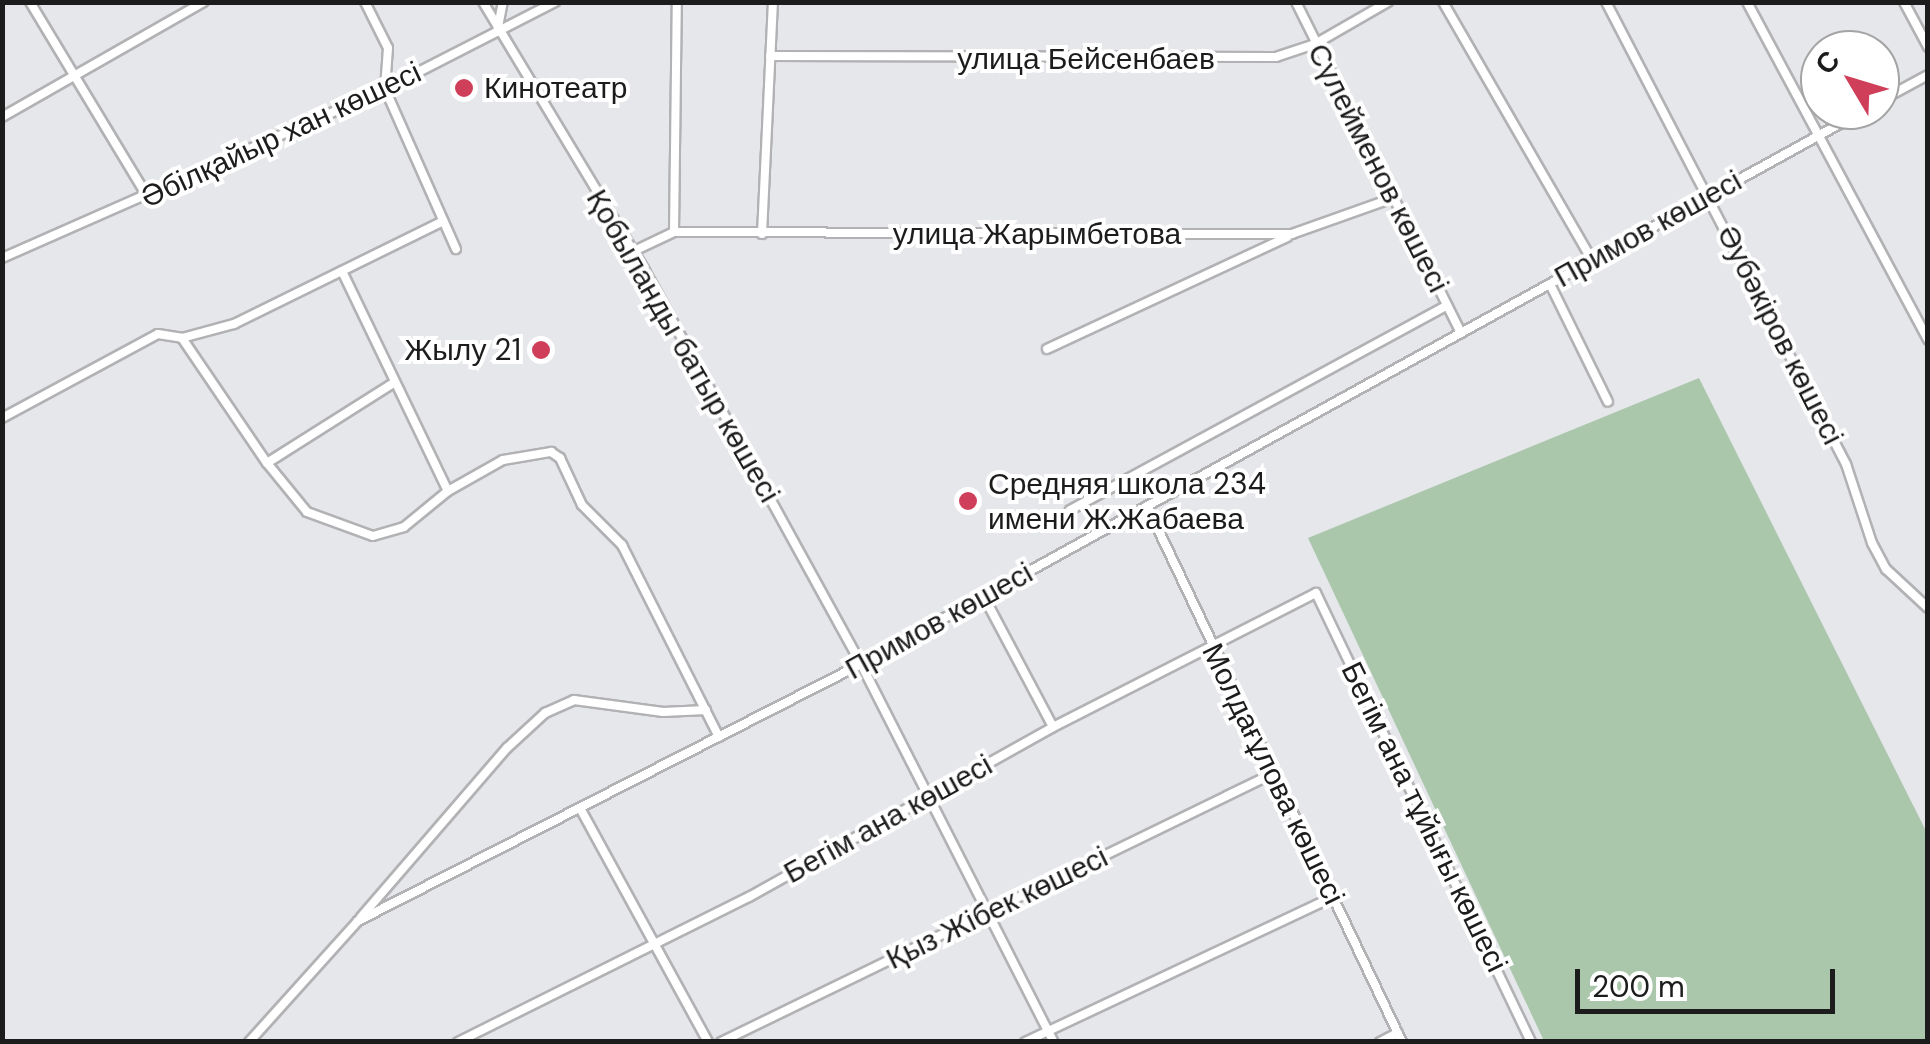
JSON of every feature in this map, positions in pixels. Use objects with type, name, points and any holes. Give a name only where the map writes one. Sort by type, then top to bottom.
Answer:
[{"type":"street","points":[[30,2],[147,196]]},
{"type":"street","points":[[2,117],[204,2]]},
{"type":"street","points":[[365,2],[388,48],[385,89],[456,249]]},
{"type":"street","name":"Қобыланды батыр көшесі","points":[[483,2],[497,32],[634,252],[861,664],[991,912],[1054,1042]]},
{"type":"street","points":[[497,32],[503,2]]},
{"type":"street","name":"Әбілқайыр хан көшесі","points":[[2,258],[385,89],[555,2]]},
{"type":"street","points":[[634,252],[674,232],[677,2]]},
{"type":"street","points":[[762,234],[773,2]]},
{"type":"street","name":"Сүлейменов көшесі","points":[[1296,2],[1461,333]]},
{"type":"street","name":"улица Бейсенбаев","points":[[770,56],[1276,58],[1315,44],[1388,2]]},
{"type":"street","points":[[1444,2],[1592,260]]},
{"type":"street","name":"Әубәкіров көшесі","points":[[1606,2],[1846,464],[1872,543],[1886,569],[1928,608]]},
{"type":"street","points":[[1746,2],[1928,338]]},
{"type":"street","points":[[1904,2],[1928,47]]},
{"type":"street","points":[[1900,91],[1928,75]]},
{"type":"street","name":"Примов көшесі","points":[[249,1042],[358,921],[861,664],[1829,130]]},
{"type":"street","name":"улица Жарымбетова","points":[[674,232],[1292,234],[1393,198]]},
{"type":"street","points":[[2,418],[158,334],[182,338],[234,324],[443,221]]},
{"type":"street","points":[[1047,349],[1292,234]]},
{"type":"street","points":[[342,271],[392,384],[448,491]]},
{"type":"street","points":[[1550,284],[1608,402]]},
{"type":"street","points":[[1070,510],[1447,305]]},
{"type":"street","points":[[182,338],[267,463],[307,512],[373,536],[404,528],[448,491],[503,460],[551,452],[582,505],[622,545],[720,736]]},
{"type":"street","points":[[267,463],[392,384]]},
{"type":"street","name":"Молдағұлова көшесі","points":[[1147,506],[1400,1038]]},
{"type":"street","name":"Бегім ана көшесі","points":[[458,1042],[656,942],[1053,727],[1316,593]]},
{"type":"street","name":"Бегім ана тұйығы көшесі","points":[[1316,593],[1531,1042]]},
{"type":"street","points":[[984,597],[1053,727]]},
{"type":"street","points":[[358,921],[507,748],[545,713],[574,700],[706,710]]},
{"type":"street","name":"Қыз Жібек көшесі","points":[[720,1042],[1274,773]]},
{"type":"street","points":[[580,808],[708,1042]]},
{"type":"street","points":[[1026,1042],[1333,897]]},
{"type":"street","points":[[1380,1042],[1400,1038]]},
{"type":"green space","points":[[1699,378],[1927,833],[1927,1041],[1544,1041],[1308,538]]},
{"type":"place","name":"Кинотеатр","points":[[464,88]]},
{"type":"place","name":"Жылу 21","points":[[541,350]]},
{"type":"place","name":"Средняя школа 234 имени Ж.Жабаева","points":[[968,501]]}]
